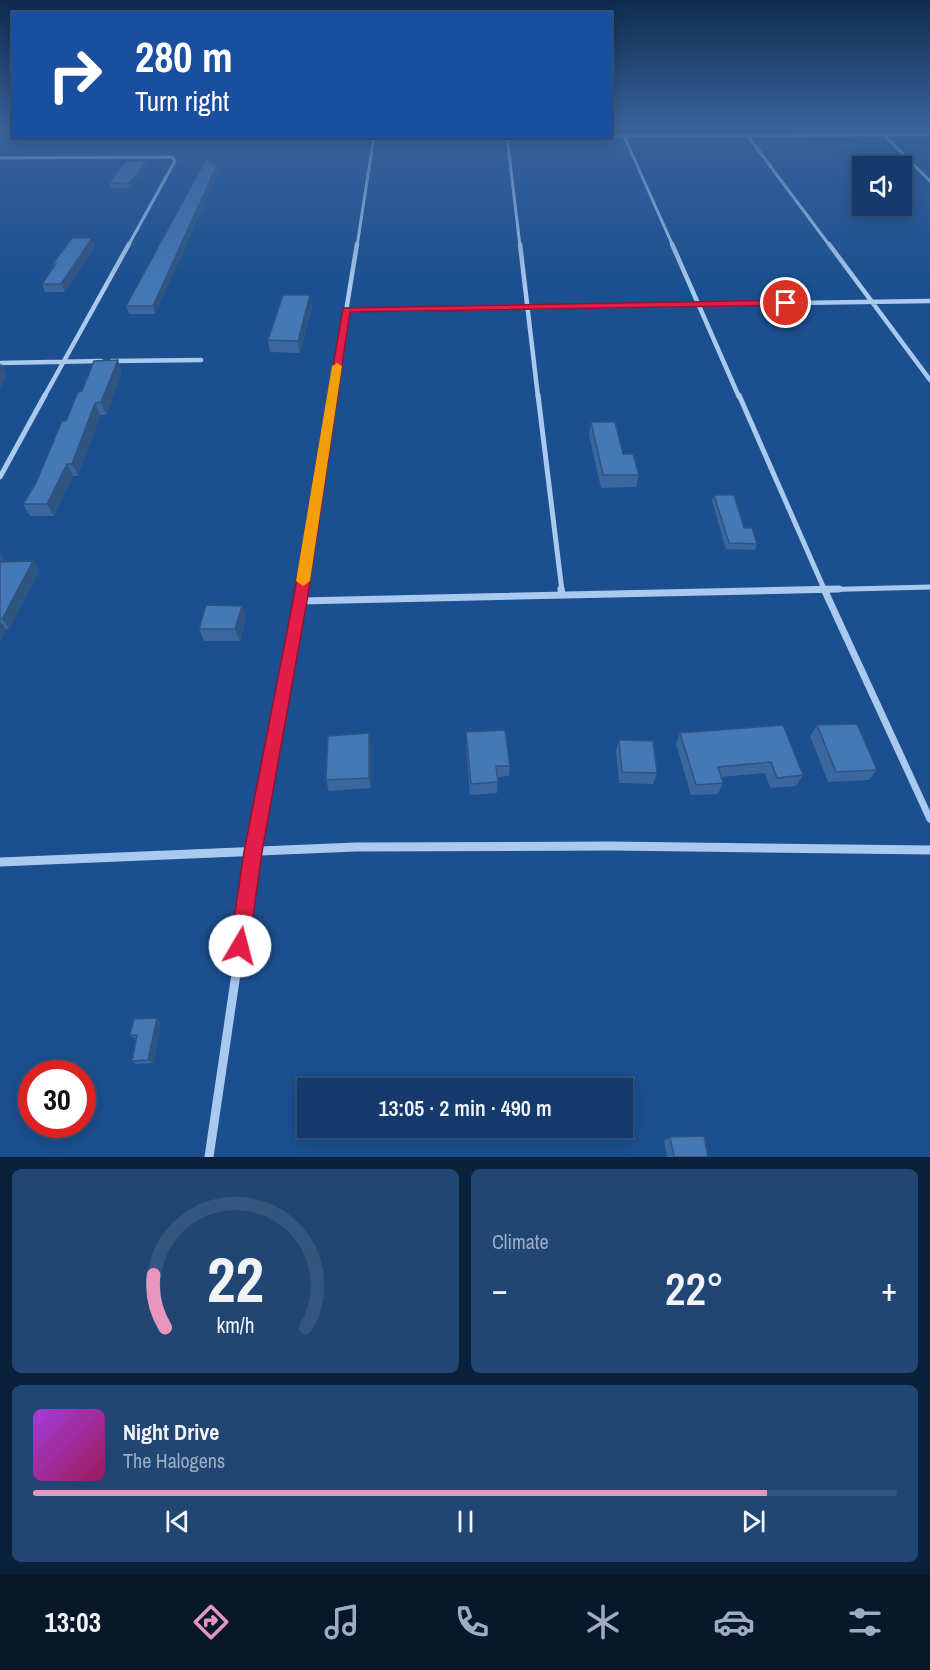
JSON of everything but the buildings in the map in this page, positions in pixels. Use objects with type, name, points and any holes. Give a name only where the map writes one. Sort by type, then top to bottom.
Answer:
[{"type":"street","points":[[0,477],[165,181]]},
{"type":"street","points":[[209,1157],[253,852],[300,601],[367,181]]},
{"type":"street","points":[[513,181],[562,594]]},
{"type":"street","points":[[644,181],[824,588],[930,819]]},
{"type":"street","points":[[781,181],[930,380]]},
{"type":"street","points":[[346,310],[930,301]]},
{"type":"street","points":[[0,363],[201,360]]},
{"type":"street","points":[[300,601],[930,587]]},
{"type":"street","points":[[0,862],[356,847],[589,846],[930,850]]},
{"type":"slow traffic","points":[[303,581],[337,366]]},
{"type":"route","points":[[240,946],[253,852],[300,601],[346,310],[786,303]]}]
